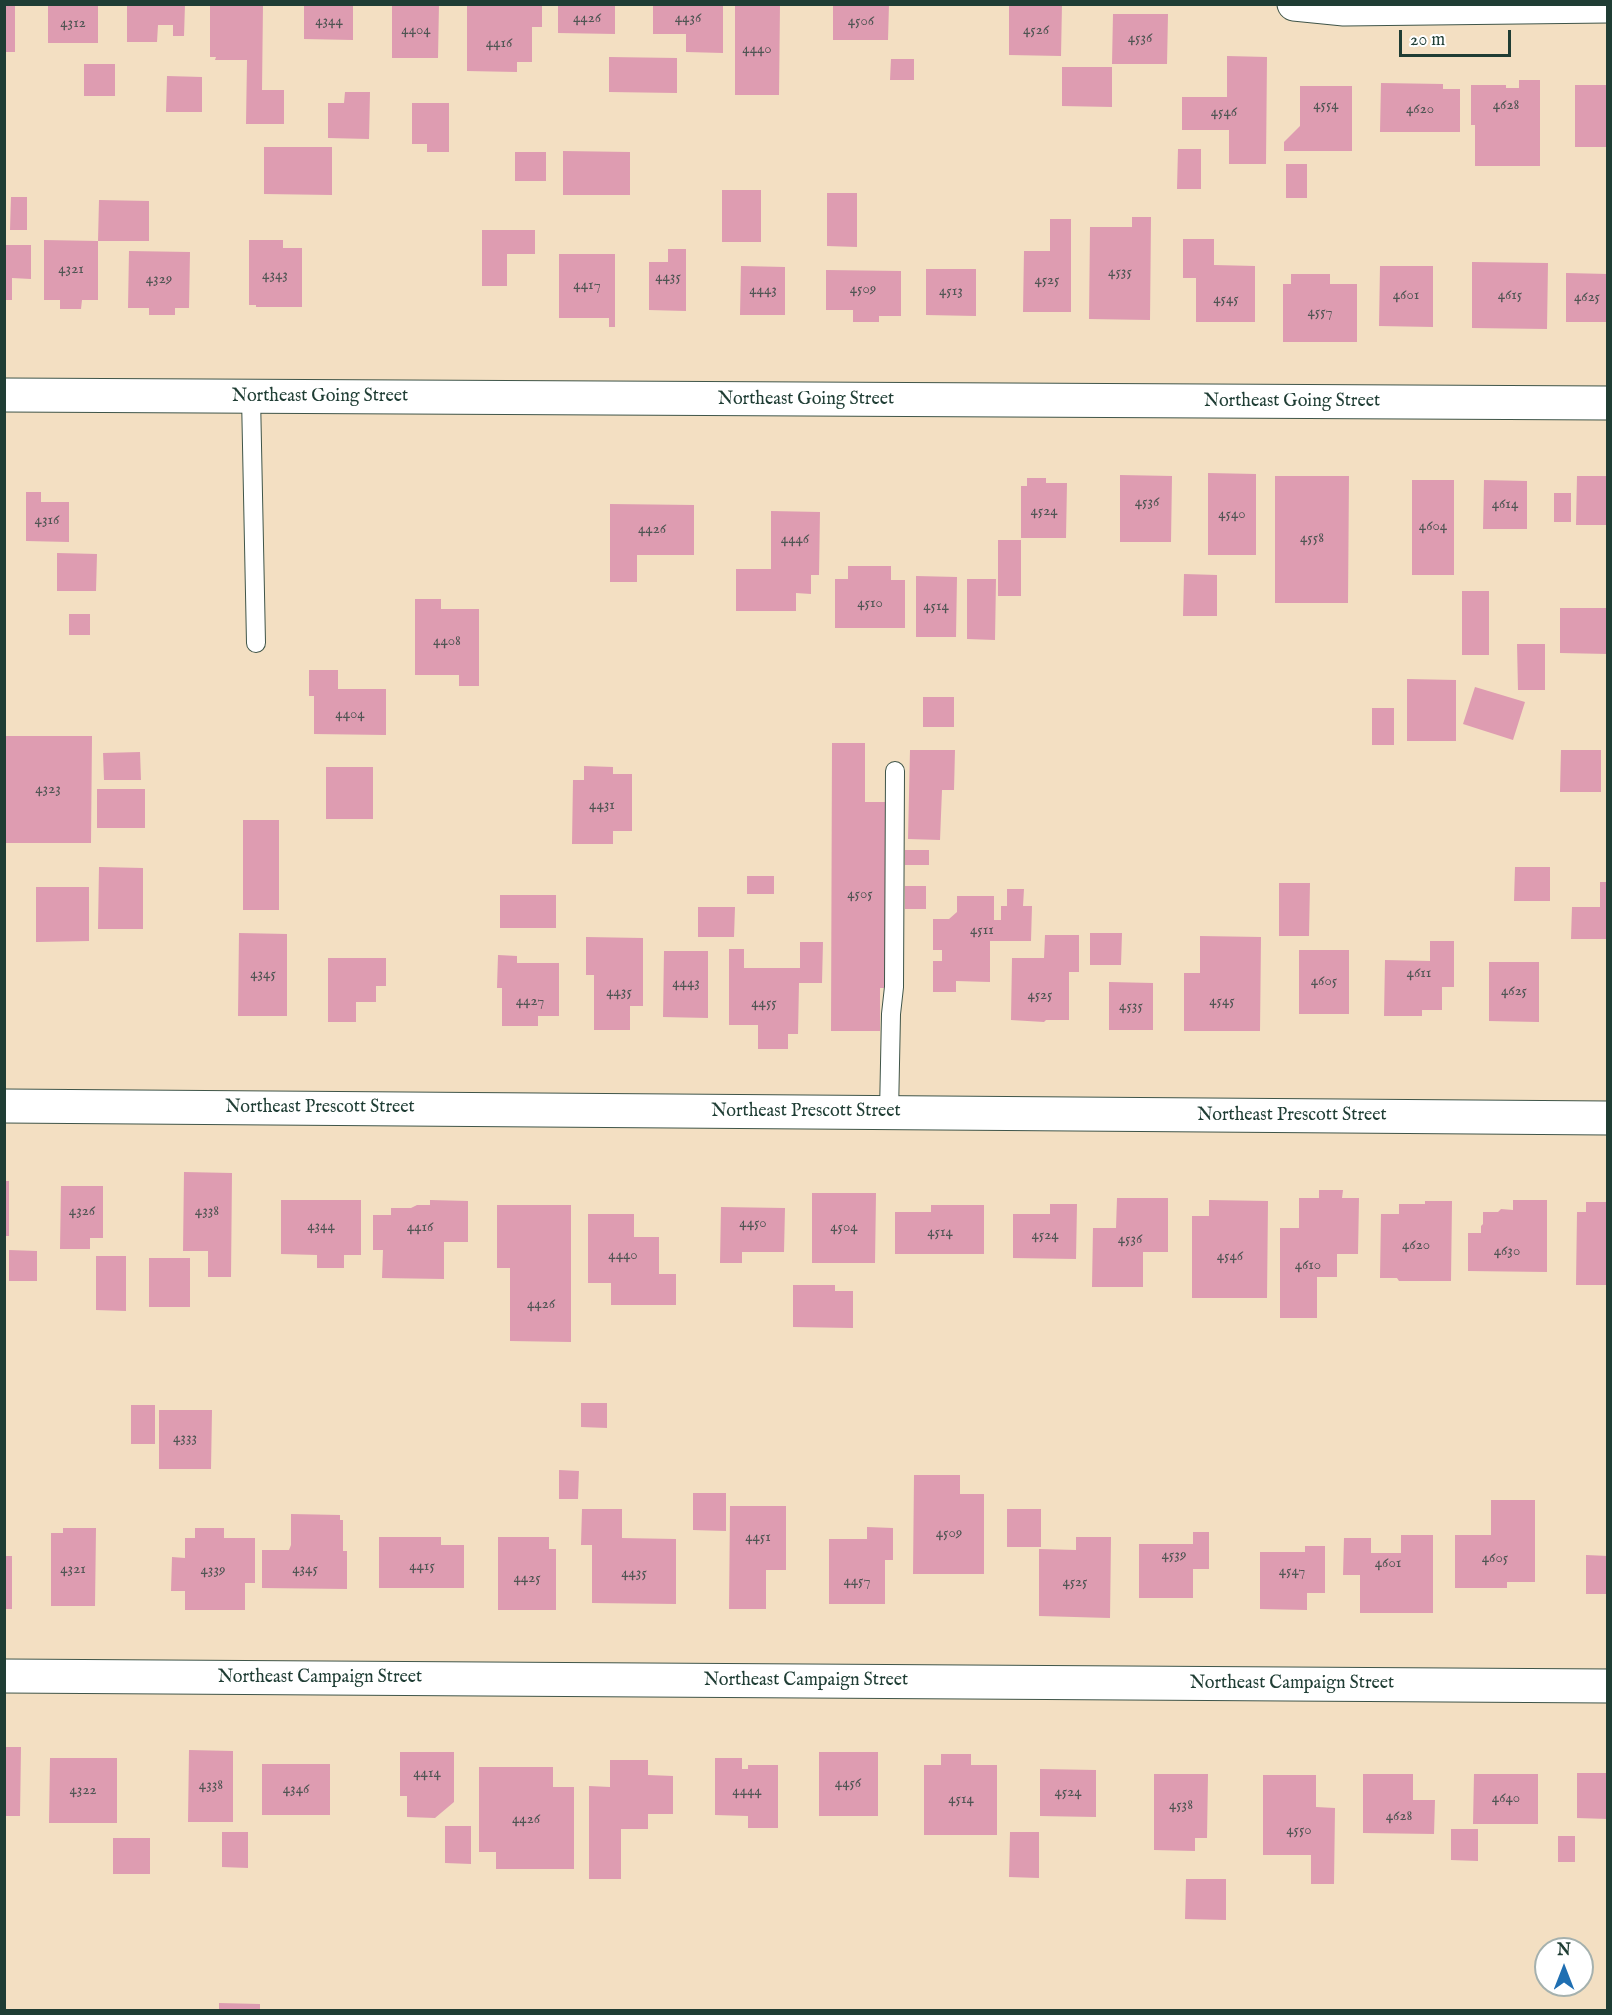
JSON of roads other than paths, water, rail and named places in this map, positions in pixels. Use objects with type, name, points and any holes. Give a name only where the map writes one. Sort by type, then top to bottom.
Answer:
[{"type":"street","points":[[1293,4],[1344,9],[1608,6]]},
{"type":"street","name":"Northeast Going Street","points":[[4,395],[1608,403]]},
{"type":"street","name":"Northeast Prescott Street","points":[[4,1106],[1608,1118]]},
{"type":"street","name":"Northeast Campaign Street","points":[[4,1676],[1608,1686]]},
{"type":"lane","points":[[251,396],[256,643]]},
{"type":"lane","points":[[889,1113],[891,1014],[894,987],[895,771]]}]
